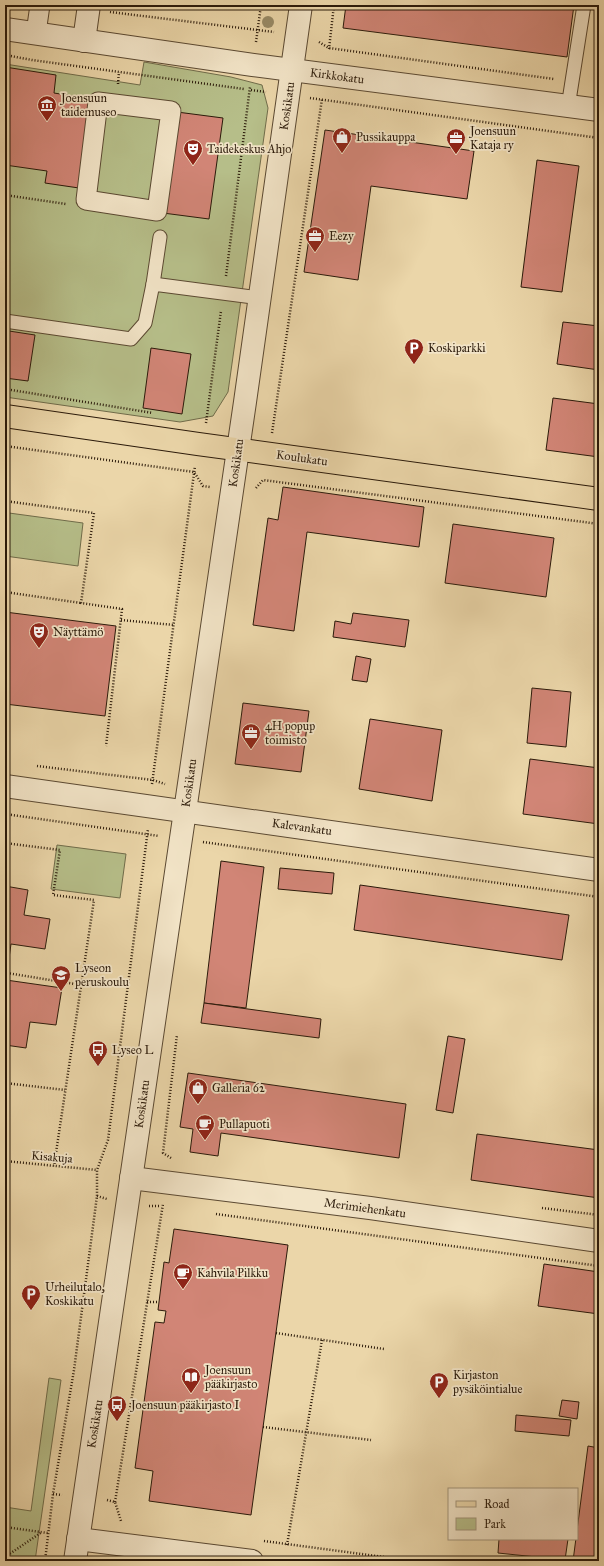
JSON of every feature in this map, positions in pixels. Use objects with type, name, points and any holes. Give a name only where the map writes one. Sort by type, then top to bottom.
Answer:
[{"type":"main road","name":"Koulukatu","points":[[5,416],[599,499]]},
{"type":"street","points":[[36,33],[40,5]]},
{"type":"street","name":"Koskikatu","points":[[75,1561],[242,426],[301,5]]},
{"type":"street","points":[[84,41],[89,7]]},
{"type":"street","name":"Kirkkokatu","points":[[5,29],[326,75],[599,110]]},
{"type":"street","points":[[98,102],[171,111],[157,211],[86,200],[98,102]]},
{"type":"street","name":"Kalevankatu","points":[[5,786],[151,807],[185,810],[599,870]]},
{"type":"street","name":"Merimiehenkatu","points":[[131,1178],[370,1208],[599,1241]]},
{"type":"street","points":[[78,1538],[252,1561]]},
{"type":"lane","points":[[568,107],[584,5]]},
{"type":"lane","points":[[5,321],[130,339],[145,323],[160,237]]},
{"type":"lane","points":[[153,284],[260,298]]},
{"type":"path","points":[[5,446],[194,472],[203,486],[232,491],[252,493],[263,480],[269,453],[326,75],[334,5]]},
{"type":"path","points":[[89,7],[312,38],[330,48],[573,82]]},
{"type":"path","points":[[5,55],[250,89]]},
{"type":"path","points":[[322,100],[599,138]]},
{"type":"path","points":[[5,389],[160,414]]},
{"type":"path","points":[[199,420],[207,421]]},
{"type":"path","points":[[242,426],[272,430]]},
{"type":"path","points":[[263,480],[599,524]]},
{"type":"path","points":[[5,501],[94,513],[81,602]]},
{"type":"path","points":[[5,592],[122,609],[106,746]]},
{"type":"path","points":[[121,620],[174,625]]},
{"type":"path","points":[[5,814],[599,897]]},
{"type":"path","points":[[5,843],[60,850],[53,895],[94,900],[54,1166]]},
{"type":"path","points":[[7,973],[81,985]]},
{"type":"path","points":[[5,1083],[65,1090]]},
{"type":"path","name":"Kisakuja","points":[[5,1161],[97,1170]]},
{"type":"path","points":[[115,1502],[162,1206],[170,1207]]},
{"type":"path","points":[[210,1213],[599,1266]]},
{"type":"path","points":[[147,1302],[158,1302]]},
{"type":"path","points":[[276,1333],[384,1349]]},
{"type":"path","points":[[287,1545],[322,1340]]},
{"type":"path","points":[[263,1427],[371,1440]]},
{"type":"path","points":[[121,1520],[128,1521]]},
{"type":"path","points":[[5,1527],[48,1533]]},
{"type":"path","points":[[5,1558],[42,1532]]},
{"type":"path","points":[[257,1540],[414,1561]]},
{"type":"green space","points":[[144,62],[231,77],[262,85],[268,108],[228,392],[213,416],[180,422],[5,397],[5,64],[140,85]]},
{"type":"green space","points":[[9,513],[83,523],[78,566],[5,556],[5,542]]},
{"type":"green space","points":[[57,845],[126,854],[120,898],[51,889]]},
{"type":"green space","points":[[49,1378],[61,1380],[35,1561],[5,1561],[5,1507],[31,1511]]},
{"type":"building","points":[[346,5],[574,5],[567,57],[343,28]]},
{"type":"building","name":"Joensuun taidemuseo","points":[[5,67],[56,75],[54,93],[91,99],[79,188],[45,183],[47,171],[5,165]]},
{"type":"building","name":"Taidekeskus Ahjo","points":[[177,112],[223,118],[209,219],[163,213]]},
{"type":"building","points":[[325,130],[474,151],[467,199],[371,186],[358,280],[304,272]]},
{"type":"building","points":[[537,160],[579,166],[562,292],[521,287]]},
{"type":"building","points":[[563,322],[599,326],[599,370],[557,364]]},
{"type":"building","points":[[9,331],[35,335],[28,381],[5,378],[5,339],[7,339]]},
{"type":"building","points":[[151,348],[191,354],[182,414],[143,408]]},
{"type":"building","points":[[553,398],[599,404],[599,457],[546,450]]},
{"type":"building","points":[[283,487],[424,507],[419,547],[307,532],[294,631],[253,625],[268,518],[278,520]]},
{"type":"building","points":[[453,524],[554,538],[546,597],[445,583]]},
{"type":"building","points":[[599,574],[599,595],[596,595]]},
{"type":"building","points":[[5,612],[116,626],[105,716],[5,704]]},
{"type":"building","points":[[353,613],[409,620],[405,647],[333,637],[335,621],[351,624]]},
{"type":"building","points":[[356,656],[371,659],[367,682],[352,680]]},
{"type":"building","points":[[532,688],[571,692],[566,747],[527,743]]},
{"type":"building","points":[[243,703],[309,711],[301,772],[235,764]]},
{"type":"building","points":[[370,719],[442,730],[432,801],[359,789]]},
{"type":"building","points":[[530,759],[599,768],[599,824],[523,814]]},
{"type":"building","points":[[221,861],[264,867],[246,1008],[204,1003]]},
{"type":"building","points":[[280,868],[334,873],[332,894],[278,889]]},
{"type":"building","points":[[360,885],[569,915],[562,960],[354,930]]},
{"type":"building","points":[[5,886],[28,890],[24,915],[50,919],[45,949],[11,944],[6,980],[62,988],[56,1025],[30,1022],[26,1048],[5,1045]]},
{"type":"building","points":[[204,1003],[321,1019],[319,1038],[201,1023]]},
{"type":"building","points":[[448,1036],[465,1039],[453,1113],[436,1110]]},
{"type":"building","points":[[188,1073],[406,1104],[399,1158],[221,1133],[218,1156],[190,1152],[193,1129],[180,1127]]},
{"type":"building","points":[[477,1134],[599,1150],[599,1198],[471,1180]]},
{"type":"building","points":[[174,1229],[288,1245],[251,1515],[149,1501],[153,1471],[135,1468],[155,1322],[164,1323],[166,1311],[158,1310],[164,1262],[169,1263]]},
{"type":"building","points":[[544,1264],[599,1272],[599,1314],[538,1306]]},
{"type":"building","points":[[599,1392],[599,1414],[596,1414]]},
{"type":"building","points":[[562,1400],[579,1402],[577,1419],[559,1416]]},
{"type":"building","points":[[516,1415],[571,1420],[569,1436],[515,1431]]},
{"type":"building","points":[[588,1446],[599,1448],[599,1561],[573,1561],[576,1540],[578,1540],[578,1523]]},
{"type":"building","points":[[499,1540],[568,1540],[565,1560],[498,1553]]},
{"type":"place","name":"Joensuun taidemuseo","points":[[47,122]]},
{"type":"place","name":"Pussikauppa","points":[[342,154]]},
{"type":"place","name":"Joensuun Kataja ry","points":[[456,155]]},
{"type":"place","name":"Taidekeskus Ahjo","points":[[193,166]]},
{"type":"place","name":"Eezy","points":[[315,253]]},
{"type":"place","name":"Koskiparkki","points":[[414,365]]},
{"type":"place","name":"Näyttämö","points":[[39,649]]},
{"type":"place","name":"4H popup toimisto","points":[[251,750]]},
{"type":"place","name":"Lyseon peruskoulu","points":[[61,992]]},
{"type":"place","name":"Lyseo L","points":[[98,1067]]},
{"type":"place","name":"Galleria 62","points":[[198,1105]]},
{"type":"place","name":"Pullapuoti","points":[[205,1141]]},
{"type":"place","name":"Kahvila Pilkku","points":[[183,1290]]},
{"type":"place","name":"Urheilutalo, Koskikatu","points":[[31,1311]]},
{"type":"place","name":"Joensuun pääkirjasto","points":[[191,1394]]},
{"type":"place","name":"Kirjaston pysäköintialue","points":[[439,1399]]},
{"type":"place","name":"Joensuun pääkirjasto I","points":[[117,1422]]}]
